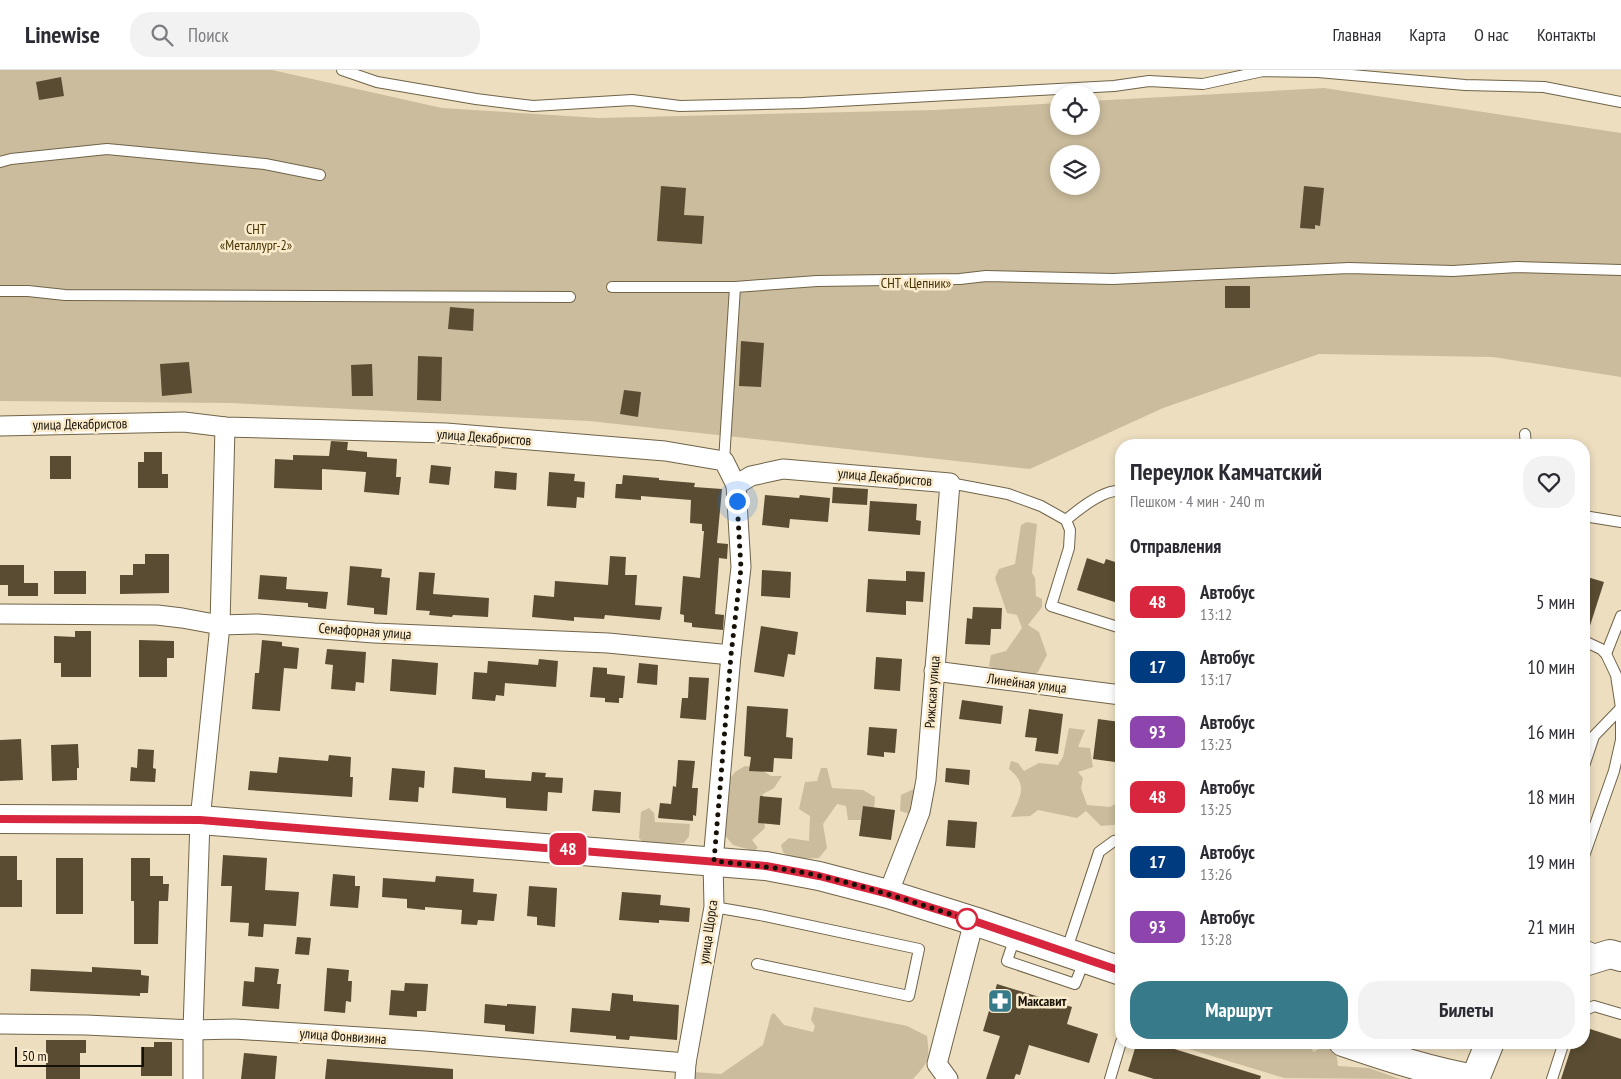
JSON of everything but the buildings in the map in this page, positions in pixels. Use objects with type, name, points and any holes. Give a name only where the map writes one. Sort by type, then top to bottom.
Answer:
[{"type":"street","name":"улица Декабристов","points":[[0,426],[184,422],[224,427],[446,433],[665,451],[724,461]]},
{"type":"street","points":[[193,1079],[200,820],[220,625],[224,427]]},
{"type":"street","points":[[724,461],[736,485]]},
{"type":"street","name":"улица Декабристов","points":[[736,485],[751,476],[764,472],[783,470],[950,483]]},
{"type":"street","name":"Рижская улица","points":[[888,894],[920,812],[926,780],[950,483]]},
{"type":"street","name":"улица Щорса","points":[[685,1071],[714,907],[714,861],[731,655],[741,568],[736,485]]},
{"type":"street","name":"Семафорная улица","points":[[0,614],[157,615],[220,625],[258,624],[374,633],[608,643],[731,655]]},
{"type":"street","name":"Линейная улица","points":[[934,672],[1115,694]]},
{"type":"street","points":[[0,819],[200,820],[766,866],[819,876],[888,894],[1115,969]]},
{"type":"street","points":[[948,1079],[937,1064],[974,921]]},
{"type":"street","points":[[1590,961],[1615,956]]},
{"type":"street","name":"улица Фонвизина","points":[[0,1024],[86,1025],[193,1030],[234,1029],[425,1041],[685,1071]]},
{"type":"street","points":[[1364,1049],[1412,1065],[1475,1079],[1487,1049]]},
{"type":"lane","points":[[342,70],[377,82],[476,99],[533,106],[632,100],[680,106],[803,103],[1114,86],[1149,81],[1203,84],[1263,71],[1318,72],[1464,85],[1544,87],[1621,102]]},
{"type":"lane","points":[[1146,70],[1149,81]]},
{"type":"lane","points":[[0,162],[11,159],[107,149],[265,164],[320,175]]},
{"type":"lane","points":[[612,287],[735,287],[817,281],[960,280],[986,276],[1113,279],[1349,268],[1453,271],[1517,267],[1621,270]]},
{"type":"lane","points":[[724,461],[735,287]]},
{"type":"lane","points":[[0,291],[28,291],[64,295],[570,297]]},
{"type":"lane","points":[[950,483],[1008,494],[1041,506],[1066,520],[1070,530],[1069,548],[1051,606],[1115,626]]},
{"type":"lane","points":[[1066,520],[1085,504],[1115,491]]},
{"type":"lane","points":[[1590,517],[1621,522]]},
{"type":"lane","points":[[1606,654],[1621,616]]},
{"type":"lane","points":[[1590,644],[1601,649],[1606,654],[1616,675],[1621,708],[1621,740],[1614,771],[1590,839]]},
{"type":"lane","points":[[1590,748],[1594,736],[1621,708]]},
{"type":"lane","points":[[1076,955],[1099,852],[1115,841]]},
{"type":"lane","points":[[714,907],[919,949],[909,996],[757,964]]},
{"type":"lane","points":[[1590,948],[1615,956]]},
{"type":"lane","points":[[1590,1008],[1594,1006],[1621,1014]]},
{"type":"lane","points":[[1110,1079],[1119,1049]]},
{"type":"lane","points":[[1552,1079],[1562,1049]]},
{"type":"green space","name":"СНТ «Цепник»","points":[[0,70],[272,70],[442,108],[599,118],[935,110],[1050,104],[1050,135],[1100,135],[1100,100],[1324,88],[1621,133],[1621,377],[1493,357],[1319,354],[1163,408],[1030,469],[589,421],[230,403],[0,401]]},
{"type":"green space","points":[[1027,522],[1037,524],[1032,573],[1035,578],[1036,596],[1042,599],[1042,607],[1028,625],[1039,632],[1047,655],[1038,672],[1014,690],[998,671],[989,666],[991,655],[1006,651],[1022,628],[1017,615],[1007,613],[995,578],[999,569],[1015,564],[1021,525]]},
{"type":"green space","points":[[1069,728],[1085,730],[1078,747],[1090,748],[1093,767],[1078,772],[1083,778],[1081,788],[1087,805],[1110,807],[1115,804],[1114,825],[1101,826],[1086,811],[1077,818],[1038,810],[1030,816],[1011,817],[1020,797],[1021,786],[1019,780],[1009,769],[1011,761],[1018,763],[1024,771],[1039,763],[1058,765],[1063,757]]},
{"type":"green space","points":[[745,766],[757,767],[771,776],[782,776],[774,788],[763,794],[762,807],[765,828],[752,840],[758,848],[754,851],[733,845],[723,833],[726,783],[735,772]]},
{"type":"green space","points":[[821,768],[827,768],[832,788],[863,790],[875,797],[874,810],[866,820],[848,820],[846,806],[837,804],[823,824],[827,848],[819,858],[791,859],[783,852],[781,845],[789,838],[809,841],[810,816],[799,809],[805,782],[817,781]]},
{"type":"green space","points":[[920,786],[914,815],[900,811],[901,795]]},
{"type":"green space","points":[[649,808],[654,813],[655,822],[690,824],[689,836],[684,843],[646,845],[639,838],[641,812]]},
{"type":"green space","points":[[814,1007],[907,1026],[927,1036],[927,1060],[913,1079],[694,1079],[694,1072],[721,1074],[763,1045],[771,1015],[774,1013],[784,1025],[813,1032],[815,1026],[811,1020]]},
{"type":"green space","points":[[1189,1049],[1312,1049],[1313,1052],[1319,1049],[1333,1049],[1336,1050],[1338,1066],[1369,1068],[1400,1079],[1284,1078]]},
{"type":"bus line","name":"48","points":[[0,819],[200,820],[766,866],[819,876],[888,894],[1115,969]]},
{"type":"place","name":"Максавит","points":[[1000,1001]]},
{"type":"route","points":[[737,501],[741,568],[731,655],[714,861],[766,866],[819,876],[888,894],[967,919]]},
{"type":"park label","name":"СНТ «Металлург-2»","points":[[256,238]]}]
